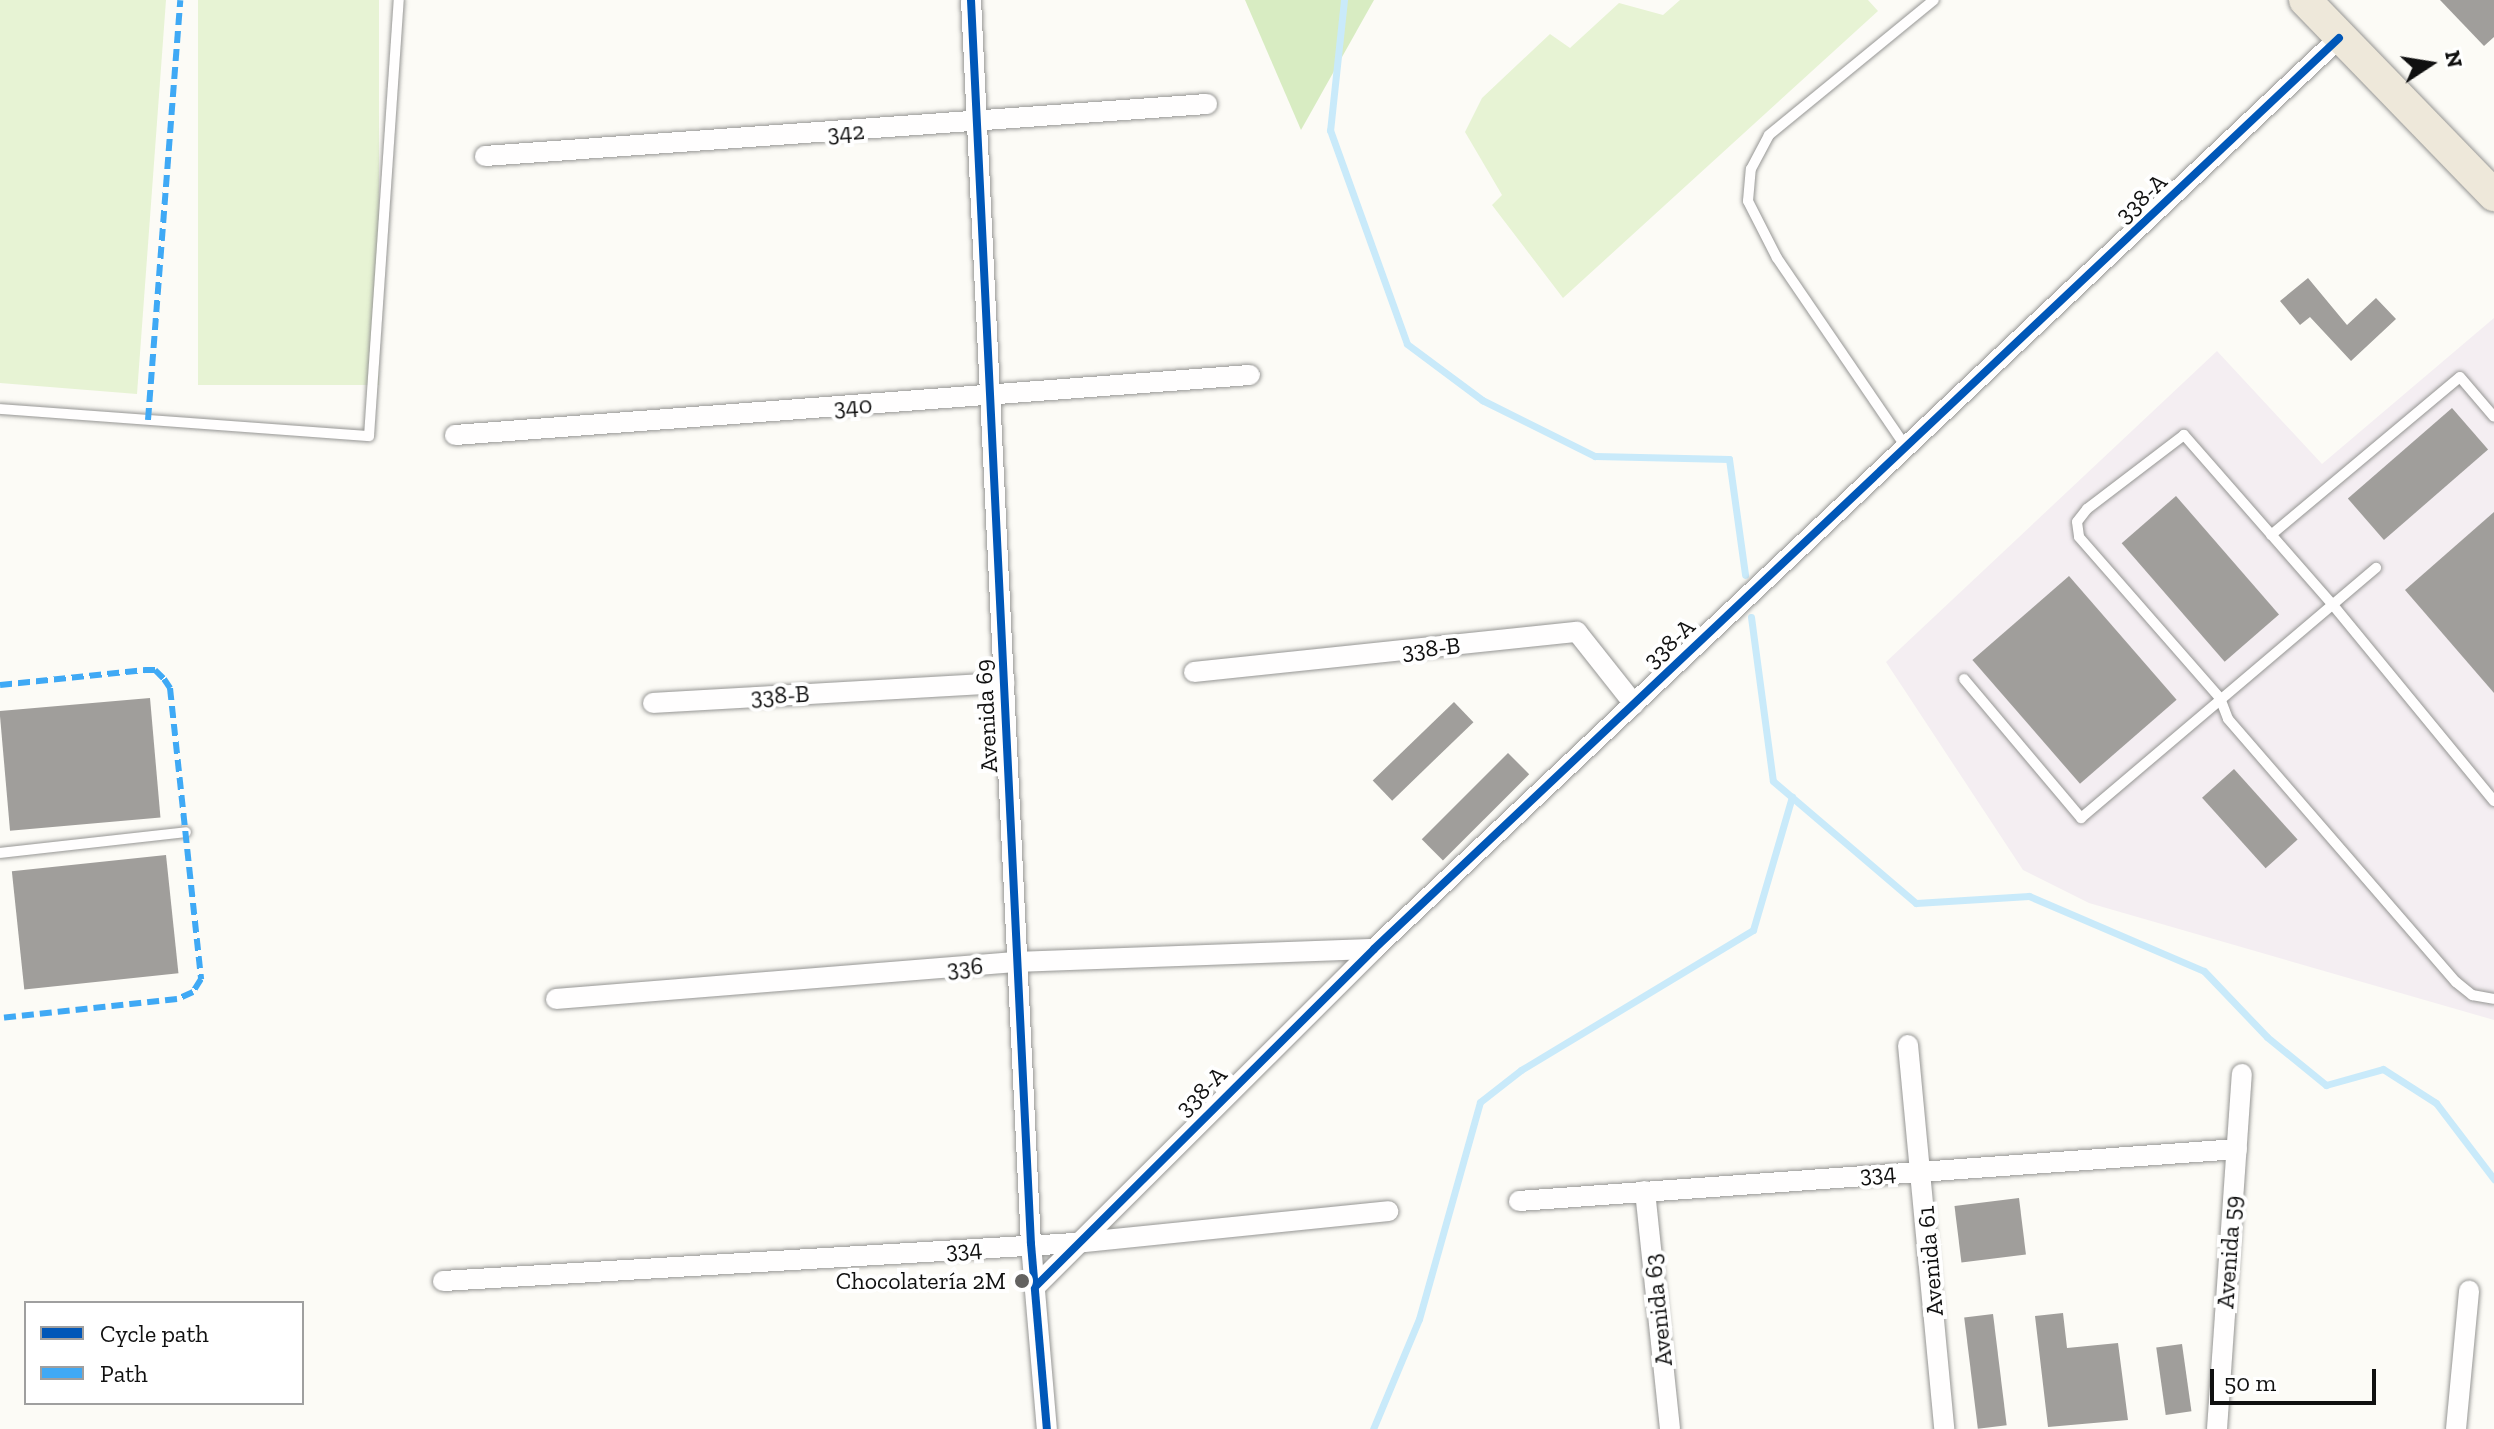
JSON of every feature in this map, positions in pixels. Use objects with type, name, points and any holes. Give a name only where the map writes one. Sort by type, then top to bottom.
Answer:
[{"type":"main road","points":[[2305,0],[2494,195]]},
{"type":"street","name":"Avenida 69","points":[[971,0],[1031,1244],[1047,1429]]},
{"type":"street","name":"338-A","points":[[1036,1286],[1075,1243],[1374,949],[2339,38]]},
{"type":"street","name":"342","points":[[485,156],[977,123],[1207,104]]},
{"type":"street","name":"340","points":[[455,435],[1250,375]]},
{"type":"street","name":"338-B","points":[[1194,672],[1577,632],[1634,704]]},
{"type":"street","name":"338-B","points":[[653,703],[1004,683]]},
{"type":"street","name":"336","points":[[556,999],[1018,962],[1374,949]]},
{"type":"street","name":"Avenida 61","points":[[1908,1045],[1944,1429]]},
{"type":"street","name":"Avenida 59","points":[[2217,1429],[2242,1074]]},
{"type":"street","name":"334","points":[[1519,1201],[2237,1149]]},
{"type":"street","name":"Avenida 63","points":[[1645,1191],[1670,1429]]},
{"type":"street","name":"334","points":[[443,1281],[1075,1243],[1388,1211]]},
{"type":"street","points":[[2456,1429],[2469,1291]]},
{"type":"lane","points":[[0,409],[369,436],[399,0]]},
{"type":"lane","points":[[1906,447],[1777,258],[1748,201],[1751,169],[1769,135],[1934,0]]},
{"type":"lane","points":[[2271,535],[2460,377],[2494,417]]},
{"type":"lane","points":[[2494,801],[2332,604],[2184,435],[2087,509],[2077,522],[2079,537],[2220,698],[2228,719],[2456,982],[2472,995],[2494,999]]},
{"type":"lane","points":[[1964,679],[2081,818],[2376,568]]},
{"type":"lane","points":[[0,853],[186,832]]},
{"type":"shaded area","points":[[2494,318],[2494,1020],[2089,903],[2023,870],[1886,662],[2217,351],[2322,464]]},
{"type":"green space","points":[[0,0],[166,0],[137,394],[0,383]]},
{"type":"green space","points":[[198,0],[379,0],[379,385],[198,385]]},
{"type":"green space","points":[[1245,0],[1374,0],[1301,130]]},
{"type":"green space","points":[[1680,0],[1868,0],[1878,11],[1563,298],[1492,205],[1502,195],[1465,132],[1482,98],[1550,34],[1570,48],[1619,3],[1663,15]]},
{"type":"building","points":[[2440,0],[2494,0],[2494,37],[2484,46]]},
{"type":"building","points":[[2308,278],[2347,325],[2376,298],[2396,319],[2351,361],[2310,317],[2300,325],[2280,301]]},
{"type":"building","points":[[2452,408],[2488,450],[2384,540],[2348,499]]},
{"type":"building","points":[[2176,496],[2279,614],[2225,662],[2122,543]]},
{"type":"building","points":[[2494,512],[2494,693],[2405,590]]},
{"type":"building","points":[[2069,576],[2177,700],[2080,784],[1972,660]]},
{"type":"building","points":[[150,698],[160,818],[10,831],[0,711]]},
{"type":"building","points":[[1454,702],[1473,722],[1392,801],[1373,780]]},
{"type":"building","points":[[1508,753],[1529,774],[1443,860],[1422,839]]},
{"type":"building","points":[[2234,769],[2298,840],[2266,868],[2202,798]]},
{"type":"building","points":[[166,855],[178,973],[24,990],[12,871]]},
{"type":"building","points":[[2019,1198],[2026,1255],[1961,1262],[1954,1206]]},
{"type":"building","points":[[2063,1313],[2067,1348],[2118,1343],[2128,1420],[2048,1427],[2035,1316]]},
{"type":"building","points":[[1993,1314],[2007,1425],[1978,1429],[1964,1318]]},
{"type":"building","points":[[2182,1344],[2191,1411],[2166,1415],[2156,1348]]},
{"type":"waterway","points":[[1344,0],[1330,130],[1407,344],[1482,400],[1595,456],[1729,459],[1745,575]]},
{"type":"waterway","points":[[1751,617],[1773,781],[1916,903],[2029,896],[2204,971],[2267,1037],[2326,1085],[2383,1069],[2436,1103],[2494,1179]]},
{"type":"waterway","points":[[1373,1429],[1419,1319],[1480,1102],[1521,1070],[1753,930],[1792,797]]},
{"type":"marked path","points":[[148,420],[180,0]]},
{"type":"marked path","points":[[0,685],[145,670],[155,670],[164,679],[170,688],[201,979],[193,992],[177,999],[0,1018]]},
{"type":"cycle path","points":[[971,0],[1031,1244],[1047,1429]]},
{"type":"cycle path","points":[[1036,1286],[1374,949],[2339,38]]},
{"type":"place","name":"Chocolatería 2M","points":[[1022,1281]]}]
